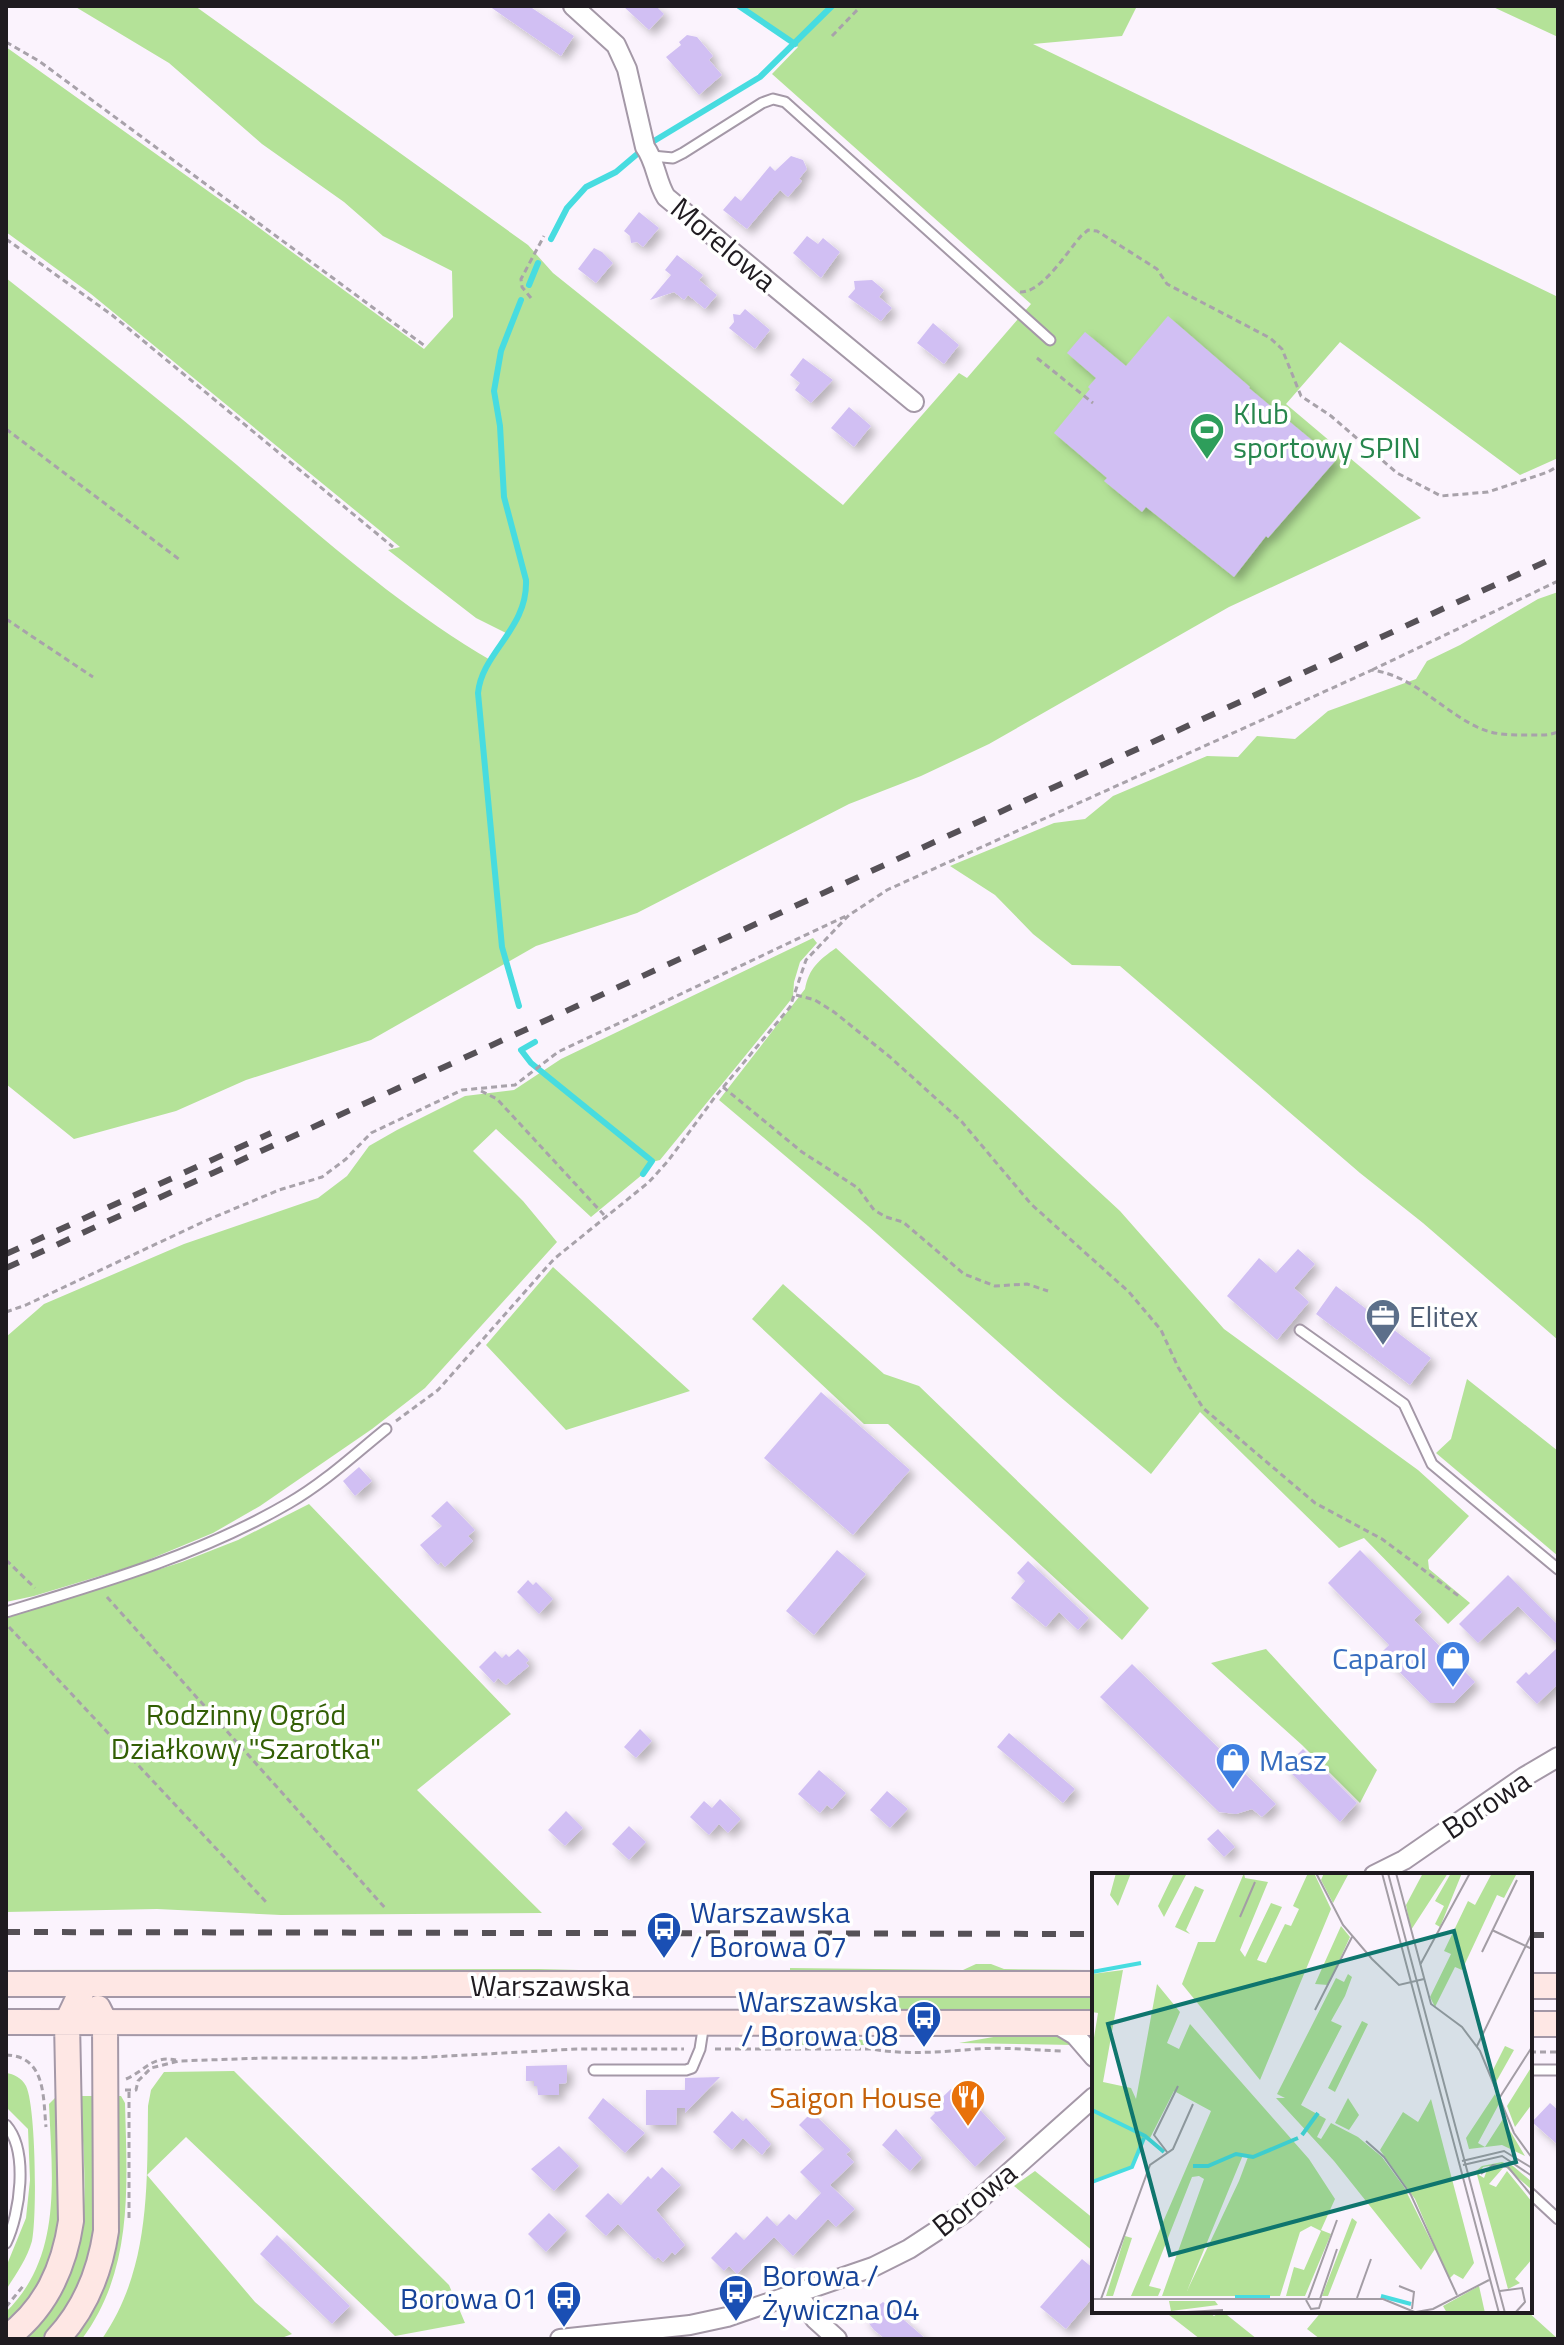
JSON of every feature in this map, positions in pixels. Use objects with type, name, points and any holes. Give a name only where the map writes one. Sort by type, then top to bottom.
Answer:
[{"type":"main road","name":"Warszawska","points":[[6,1984],[1092,1984]]},
{"type":"main road","points":[[6,2338],[26,2322],[51,2288],[68,2244],[71,2221],[67,2022],[85,1984]]},
{"type":"main road","points":[[57,2339],[91,2286],[102,2256],[106,2210],[105,2022],[85,1984]]},
{"type":"main road","points":[[1532,1986],[1558,1986]]},
{"type":"main road","name":"Warszawska","points":[[6,2022],[1092,2023]]},
{"type":"main road","points":[[1532,2024],[1558,2024]]},
{"type":"street","name":"Morelowa","points":[[573,6],[616,45],[627,69],[645,147],[652,156],[657,183],[666,197],[914,402]]},
{"type":"street","name":"Borowa","points":[[1378,1873],[1404,1860],[1558,1757]]},
{"type":"street","points":[[1055,2023],[1075,2035],[1092,2055]]},
{"type":"street","name":"Borowa","points":[[560,2339],[690,2325],[727,2317],[873,2267],[944,2228],[985,2196],[1092,2099]]},
{"type":"street","points":[[798,2294],[815,2319],[837,2339]]},
{"type":"lane","points":[[652,156],[673,158],[762,103],[773,99],[785,102],[1050,340]]},
{"type":"lane","points":[[1300,1330],[1404,1404],[1432,1464],[1558,1569]]},
{"type":"lane","points":[[6,1612],[96,1585],[184,1553],[279,1508],[324,1479],[386,1429]]},
{"type":"lane","points":[[594,2070],[692,2068],[700,2049],[704,2022]]},
{"type":"lane","points":[[1532,2070],[1558,2070]]},
{"type":"lane","points":[[6,2125],[17,2141],[19,2193],[17,2212],[6,2243]]},
{"type":"lane","points":[[1532,2195],[1558,2219]]},
{"type":"path","points":[[832,36],[861,6]]},
{"type":"path","points":[[6,42],[39,61],[425,346]]},
{"type":"path","points":[[994,290],[1029,292],[1045,281],[1081,236],[1088,230],[1097,231],[1157,269],[1167,284],[1270,338],[1282,349],[1301,396],[1331,416],[1397,473],[1441,496],[1488,492],[1558,466]]},
{"type":"path","points":[[531,298],[522,287],[521,279],[544,236]]},
{"type":"path","points":[[6,239],[112,315],[393,547]]},
{"type":"path","points":[[1037,358],[1093,403]]},
{"type":"path","points":[[6,429],[180,560]]},
{"type":"path","points":[[6,1312],[205,1221],[279,1190],[322,1177],[346,1159],[371,1133],[462,1090],[515,1085],[558,1052],[849,915],[887,890],[1372,670],[1558,581]]},
{"type":"path","points":[[6,619],[93,677]]},
{"type":"path","points":[[1372,670],[1390,673],[1410,683],[1478,728],[1504,736],[1558,732]]},
{"type":"path","points":[[386,1429],[438,1390],[554,1259],[649,1182],[668,1161],[723,1087],[790,1007],[806,960],[849,915]]},
{"type":"path","points":[[796,995],[815,1000],[834,1012],[962,1122],[1031,1204],[1118,1282],[1145,1311],[1161,1330],[1178,1367],[1203,1408],[1315,1503],[1382,1539],[1460,1597]]},
{"type":"path","points":[[723,1087],[802,1152],[858,1188],[874,1210],[903,1222],[964,1274],[995,1286],[1027,1284],[1048,1291]]},
{"type":"path","points":[[477,1089],[497,1099],[605,1217]]},
{"type":"path","points":[[6,1560],[29,1581],[44,1601]]},
{"type":"path","points":[[96,1585],[386,1909]]},
{"type":"path","points":[[6,1624],[267,1903]]},
{"type":"path","points":[[136,2090],[138,2081],[151,2068],[179,2061],[412,2058],[577,2049],[871,2049],[892,2053],[957,2053],[978,2049],[1075,2051]]},
{"type":"path","points":[[1532,2052],[1558,2052]]},
{"type":"path","points":[[6,2055],[27,2061],[42,2079],[47,2138]]},
{"type":"path","points":[[6,2307],[26,2282]]},
{"type":"green space","points":[[74,6],[195,6],[528,245],[553,273],[843,505],[959,373],[967,378],[1031,304],[772,74],[798,47],[737,6],[1137,6],[1122,36],[1033,44],[1558,297],[1558,458],[1520,475],[1340,342],[1286,404],[1421,518],[1229,607],[989,744],[921,776],[849,804],[637,913],[536,946],[371,1040],[246,1080],[176,1111],[74,1139],[6,1084],[6,278],[180,417],[360,569],[424,617],[492,661],[508,634],[476,618],[388,550],[400,547],[91,294],[6,232],[6,47],[424,349],[453,317],[452,271],[383,236],[344,202],[262,144],[169,63]]},
{"type":"green space","points":[[1491,6],[1558,6],[1558,37]]},
{"type":"green space","points":[[1558,592],[1558,1340],[1120,966],[1072,965],[1033,934],[995,895],[950,866],[1054,823],[1085,819],[1113,796],[1207,756],[1238,757],[1257,736],[1295,739],[1328,711],[1416,679],[1427,661],[1538,599]]},
{"type":"green space","points":[[813,938],[817,943],[800,962],[793,997],[660,1160],[652,1162],[643,1174],[591,1217],[496,1129],[473,1151],[523,1201],[557,1242],[425,1388],[372,1429],[260,1506],[213,1533],[136,1565],[6,1602],[6,1337],[44,1304],[184,1244],[318,1198],[347,1176],[369,1146],[397,1130],[465,1096],[514,1090],[561,1059]]},
{"type":"green space","points":[[836,948],[1120,1211],[1224,1329],[1418,1470],[1469,1516],[1428,1560],[1429,1569],[1470,1603],[1448,1624],[1364,1538],[1339,1548],[1200,1412],[1151,1474],[719,1100],[805,989],[816,965]]},
{"type":"green space","points":[[553,1267],[690,1391],[566,1430],[486,1345]]},
{"type":"green space","points":[[783,1284],[884,1374],[919,1386],[1149,1608],[1122,1640],[888,1424],[864,1424],[752,1319]]},
{"type":"green space","points":[[1467,1379],[1558,1451],[1558,1556],[1436,1453],[1451,1439]]},
{"type":"green space","name":"Rodzinny Ogród Działkowy \"Szarotka\"","points":[[309,1504],[511,1714],[417,1790],[542,1913],[281,1915],[157,1909],[6,1912],[6,1618],[182,1562],[238,1540]]},
{"type":"green space","points":[[1266,1649],[1377,1770],[1360,1803],[1302,1745],[1211,1663]]},
{"type":"green space","points":[[976,1964],[991,1964],[1004,1969],[1092,1972],[790,1972],[790,1968],[963,1970]]},
{"type":"green space","points":[[579,1969],[461,1972],[6,1971],[6,1970]]},
{"type":"green space","points":[[789,1996],[1092,1996],[1092,2011],[789,2010]]},
{"type":"green space","points":[[790,2034],[845,2037],[892,2045],[790,2045]]},
{"type":"green space","points":[[1046,2034],[1063,2037],[1074,2045],[959,2043],[999,2036]]},
{"type":"green space","points":[[234,2071],[449,2285],[465,2323],[395,2336],[186,2137],[147,2175],[255,2302],[292,2334],[279,2339],[102,2339],[129,2285],[143,2227],[151,2090],[164,2072]]},
{"type":"green space","points":[[6,2073],[22,2081],[29,2097],[35,2187],[32,2241],[6,2290],[6,2267],[26,2218],[30,2180],[28,2129],[6,2107]]},
{"type":"green space","points":[[57,2096],[61,2209],[57,2247],[35,2294],[6,2325],[6,2312],[24,2290],[37,2266],[45,2241],[52,2187],[49,2104]]},
{"type":"green space","points":[[81,2096],[94,2096],[96,2194],[88,2254],[78,2283],[63,2311],[41,2339],[24,2339],[67,2279],[81,2238],[84,2189]]},
{"type":"green space","points":[[115,2096],[121,2096],[125,2103],[126,2134],[126,2196],[119,2255],[99,2312],[82,2339],[69,2339],[87,2314]]},
{"type":"green space","points":[[1035,2171],[1092,2217],[1092,2250],[1014,2186]]},
{"type":"green space","points":[[1167,2313],[1210,2313],[1214,2316],[1224,2313],[1257,2339],[1200,2339]]},
{"type":"green space","points":[[1320,2313],[1529,2313],[1558,2339],[1320,2339],[1307,2329]]},
{"type":"building","points":[[489,6],[529,6],[574,36],[561,56]]},
{"type":"building","points":[[623,6],[656,6],[664,14],[649,30]]},
{"type":"building","points":[[687,35],[697,37],[713,56],[709,60],[722,75],[699,95],[666,57],[681,45],[679,42]]},
{"type":"building","points":[[791,156],[803,160],[807,169],[799,179],[802,181],[788,197],[780,190],[747,229],[723,210],[735,196],[741,201],[770,166],[775,171]]},
{"type":"building","points":[[639,212],[659,228],[643,247],[637,242],[631,243],[630,236],[624,231]]},
{"type":"building","points":[[807,236],[818,244],[823,238],[840,252],[821,278],[793,253]]},
{"type":"building","points":[[594,248],[613,263],[596,283],[578,269]]},
{"type":"building","points":[[677,255],[703,275],[699,280],[717,295],[705,309],[688,295],[684,300],[674,292],[650,300],[671,275],[665,270]]},
{"type":"building","points":[[872,280],[884,290],[879,297],[892,308],[881,321],[848,297],[855,289],[854,281]]},
{"type":"building","points":[[745,309],[770,330],[755,349],[729,328],[734,322],[733,314],[740,315]]},
{"type":"building","points":[[1168,316],[1336,460],[1268,538],[1266,536],[1234,577],[1146,507],[1142,512],[1054,433],[1096,378],[1067,353],[1085,332],[1126,366]]},
{"type":"building","points":[[933,323],[959,345],[944,364],[917,343]]},
{"type":"building","points":[[803,358],[833,380],[811,403],[795,390],[800,383],[790,375]]},
{"type":"building","points":[[849,407],[871,426],[854,447],[831,428]]},
{"type":"building","points":[[1298,1249],[1315,1264],[1294,1288],[1309,1302],[1277,1340],[1227,1296],[1259,1258],[1276,1273]]},
{"type":"building","points":[[1336,1286],[1431,1358],[1410,1385],[1316,1314]]},
{"type":"building","points":[[821,1392],[910,1470],[853,1535],[764,1458]]},
{"type":"building","points":[[359,1467],[372,1481],[355,1496],[343,1481]]},
{"type":"building","points":[[447,1501],[475,1530],[468,1536],[473,1541],[445,1567],[441,1562],[438,1565],[420,1545],[442,1526],[431,1516]]},
{"type":"building","points":[[837,1550],[866,1574],[814,1635],[786,1611]]},
{"type":"building","points":[[1360,1550],[1422,1612],[1414,1620],[1475,1682],[1454,1703],[1430,1703],[1381,1653],[1389,1645],[1328,1583]]},
{"type":"building","points":[[1028,1561],[1089,1618],[1078,1630],[1059,1612],[1046,1627],[1011,1598],[1025,1581],[1017,1573]]},
{"type":"building","points":[[1508,1575],[1558,1625],[1558,1645],[1518,1606],[1478,1643],[1459,1624]]},
{"type":"building","points":[[528,1580],[533,1585],[536,1582],[553,1599],[539,1614],[517,1592]]},
{"type":"building","points":[[1558,1647],[1558,1684],[1537,1704],[1516,1682],[1526,1672],[1529,1675]]},
{"type":"building","points":[[518,1649],[529,1660],[526,1663],[529,1666],[506,1685],[498,1678],[494,1683],[479,1667],[495,1651],[502,1658],[506,1654],[509,1657]]},
{"type":"building","points":[[1132,1664],[1276,1804],[1262,1817],[1252,1809],[1236,1814],[1219,1812],[1100,1697]]},
{"type":"building","points":[[640,1729],[652,1741],[636,1758],[624,1747]]},
{"type":"building","points":[[1009,1733],[1075,1789],[1063,1803],[997,1747]]},
{"type":"building","points":[[1303,1749],[1357,1803],[1340,1822],[1285,1767]]},
{"type":"building","points":[[819,1770],[846,1793],[832,1809],[827,1805],[820,1813],[798,1794]]},
{"type":"building","points":[[887,1791],[908,1809],[890,1828],[870,1810]]},
{"type":"building","points":[[720,1799],[741,1819],[728,1833],[719,1824],[709,1835],[690,1817],[704,1801],[712,1808]]},
{"type":"building","points":[[566,1811],[583,1828],[565,1846],[548,1830]]},
{"type":"building","points":[[629,1826],[646,1842],[629,1860],[612,1844]]},
{"type":"building","points":[[1218,1829],[1235,1847],[1224,1857],[1207,1839]]},
{"type":"building","points":[[567,2065],[566,2083],[559,2084],[559,2095],[538,2095],[534,2081],[526,2081],[526,2066]]},
{"type":"building","points":[[720,2077],[685,2113],[685,2108],[677,2108],[676,2125],[646,2125],[646,2090],[685,2090],[685,2078]]},
{"type":"building","name":"Saigon House","points":[[951,2089],[956,2094],[961,2089],[1006,2138],[975,2167],[930,2118],[935,2113],[931,2108]]},
{"type":"building","points":[[603,2098],[645,2133],[625,2153],[588,2118]]},
{"type":"building","points":[[1550,2103],[1558,2110],[1558,2145],[1532,2122]]},
{"type":"building","points":[[732,2111],[743,2121],[746,2118],[771,2144],[762,2155],[743,2138],[732,2150],[713,2132]]},
{"type":"building","points":[[812,2112],[851,2150],[846,2154],[854,2162],[830,2185],[855,2209],[836,2227],[828,2219],[793,2256],[774,2237],[737,2274],[729,2266],[724,2271],[711,2258],[736,2232],[744,2240],[767,2216],[777,2226],[789,2214],[796,2220],[821,2193],[800,2172],[824,2149],[799,2125]]},
{"type":"building","points":[[896,2129],[922,2158],[910,2171],[882,2145]]},
{"type":"building","points":[[559,2146],[579,2166],[554,2191],[531,2169]]},
{"type":"building","points":[[662,2167],[681,2185],[656,2210],[685,2245],[675,2255],[672,2252],[663,2262],[658,2257],[655,2260],[618,2224],[606,2236],[585,2216],[608,2193],[621,2205],[648,2176],[651,2179]]},
{"type":"building","points":[[549,2213],[567,2230],[546,2252],[528,2234]]},
{"type":"building","points":[[277,2235],[350,2306],[332,2324],[260,2254]]},
{"type":"building","points":[[1082,2259],[1092,2267],[1092,2298],[1066,2329],[1040,2307]]},
{"type":"building","points":[[883,2302],[926,2339],[885,2339],[874,2330],[864,2317]]},
{"type":"waterway","points":[[739,6],[795,44]]},
{"type":"waterway","points":[[654,141],[760,77],[832,6]]},
{"type":"waterway","points":[[551,239],[567,208],[586,187],[616,172],[636,155]]},
{"type":"waterway","points":[[529,285],[538,263]]},
{"type":"waterway","points":[[519,1006],[502,947],[478,693],[487,665],[513,626],[525,597],[526,580],[504,497],[500,426],[494,391],[501,351],[521,300]]},
{"type":"waterway","points":[[535,1042],[521,1050],[531,1063],[652,1161],[643,1174]]},
{"type":"railway","points":[[6,1268],[1558,556]]},
{"type":"railway","points":[[6,1254],[271,1133]]},
{"type":"railway","points":[[6,1932],[1092,1934]]},
{"type":"railway","points":[[1532,1935],[1558,1935]]},
{"type":"place","name":"Klub sportowy SPIN","points":[[1207,461]]},
{"type":"place","name":"Elitex","points":[[1383,1347]]},
{"type":"place","name":"Caparol","points":[[1453,1689]]},
{"type":"place","name":"Masz","points":[[1233,1791]]},
{"type":"place","name":"Warszawska / Borowa 07","points":[[664,1960]]},
{"type":"place","name":"Warszawska / Borowa 08","points":[[924,2049]]},
{"type":"place","name":"Saigon House","points":[[968,2128]]},
{"type":"place","name":"Borowa / Żywiczna 04","points":[[736,2323]]},
{"type":"place","name":"Borowa 01","points":[[564,2329]]}]
